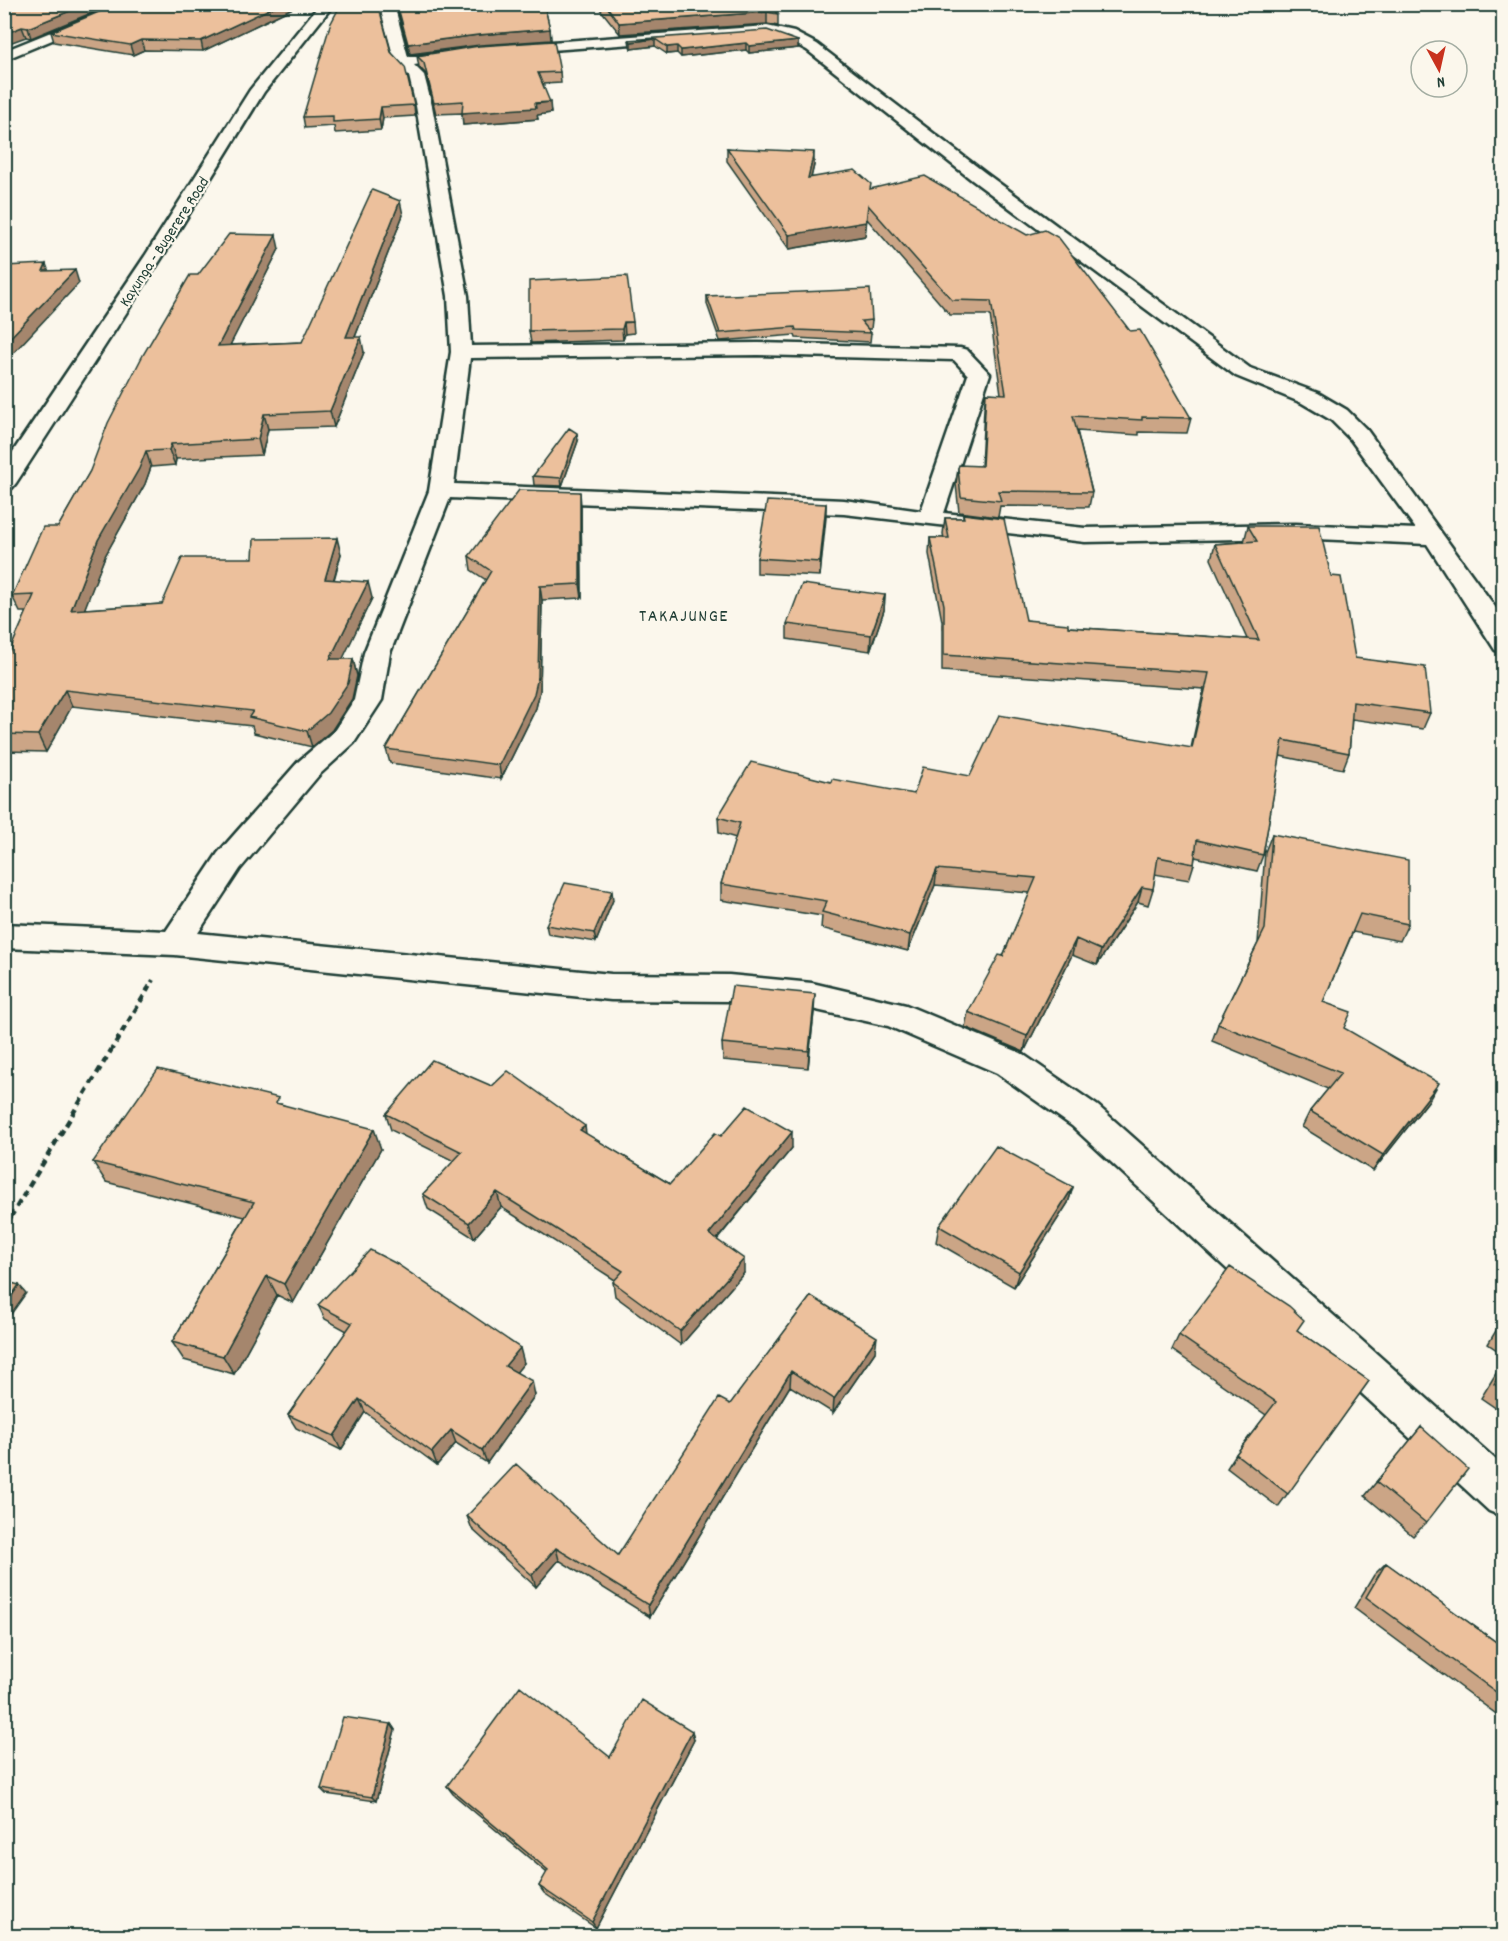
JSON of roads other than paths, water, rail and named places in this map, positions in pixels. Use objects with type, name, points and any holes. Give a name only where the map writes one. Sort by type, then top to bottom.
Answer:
[{"type":"street","points":[[4,56],[133,4]]},
{"type":"street","name":"Kayunga - Bugerere Road","points":[[4,483],[154,256],[258,90],[328,4]]},
{"type":"street","points":[[175,943],[229,861],[309,768],[344,737],[369,700],[377,653],[441,491],[461,352],[458,296],[424,106],[416,75],[402,62],[385,4]]},
{"type":"street","points":[[402,62],[486,51],[685,34],[767,30],[803,42],[978,176],[1243,372],[1284,386],[1339,415],[1359,435],[1434,537],[1485,611],[1503,644]]},
{"type":"street","points":[[461,352],[758,349],[960,354],[979,374],[950,453],[930,519]]},
{"type":"street","points":[[441,491],[844,507],[930,519],[1085,535],[1296,531],[1434,537]]},
{"type":"street","points":[[4,936],[175,943],[611,987],[729,988],[812,996],[904,1018],[1009,1063],[1085,1116],[1503,1496]]},
{"type":"district","name":"TAKAJUNGE","points":[[684,615]]}]
